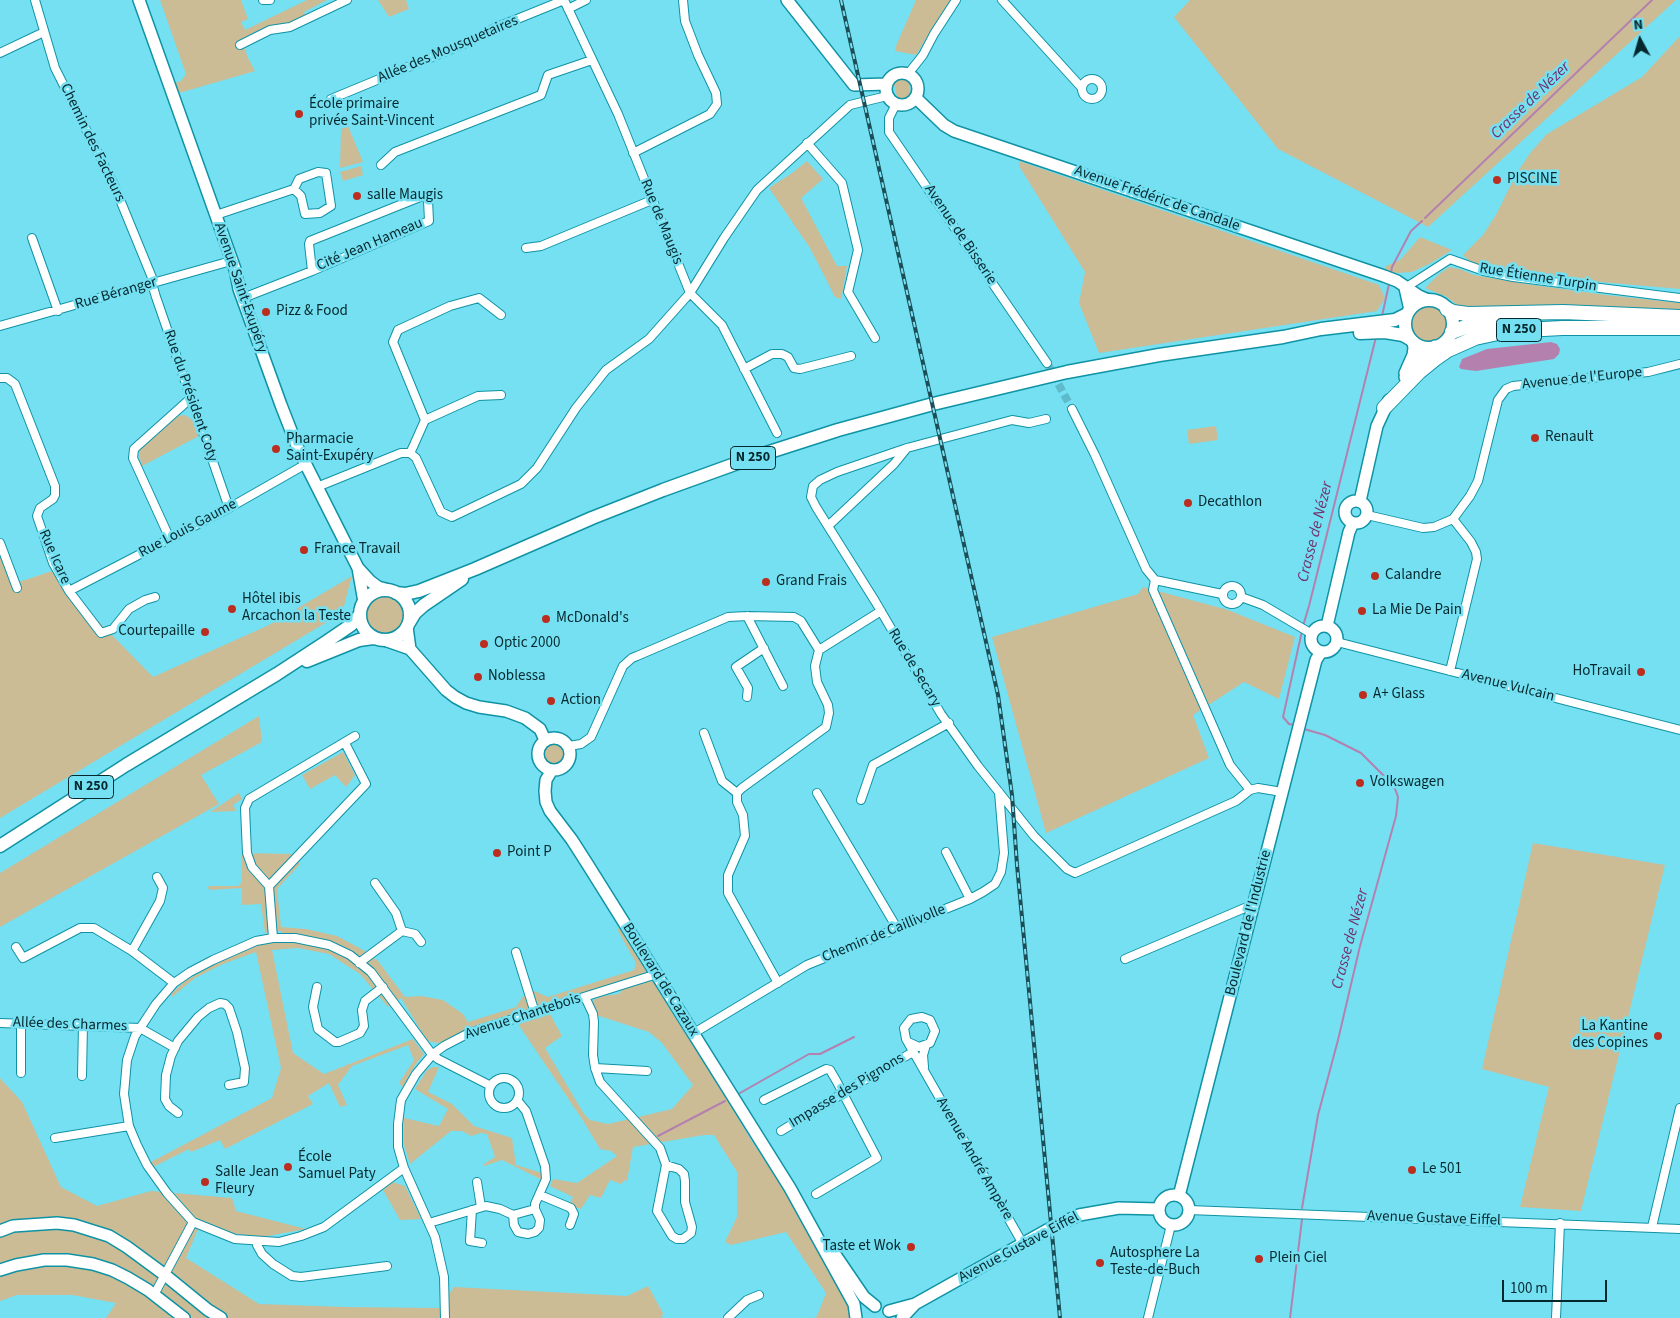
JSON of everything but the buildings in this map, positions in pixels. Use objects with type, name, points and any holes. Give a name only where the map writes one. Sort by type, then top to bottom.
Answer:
[{"type":"highway","name":"N 250","points":[[1448,309],[1453,312],[1468,314],[1563,312],[1680,317]]},
{"type":"highway","name":"N 250","points":[[1452,332],[1468,326],[1530,322],[1596,323],[1680,328]]},
{"type":"highway","name":"N 250","points":[[1384,408],[1419,372],[1435,359],[1448,350],[1475,338],[1507,332],[1552,328],[1680,328]]},
{"type":"main road","name":"N 250","points":[[0,846],[126,765],[276,674],[351,625],[374,592],[405,594],[419,591],[663,490],[757,456],[838,430],[933,404],[1067,372],[1159,355],[1283,337],[1322,329],[1395,320],[1401,318],[1418,303],[1428,300],[1437,302],[1448,309]]},
{"type":"main road","points":[[1448,309],[1452,316],[1452,332]]},
{"type":"main road","points":[[1408,312],[1405,326],[1411,340]]},
{"type":"main road","name":"N 250","points":[[1283,337],[1385,332],[1403,335],[1422,347],[1442,344],[1452,332]]},
{"type":"main road","name":"N 250","points":[[276,674],[359,640],[373,638],[387,641],[399,636],[415,613],[424,605],[457,584],[475,569]]},
{"type":"main road","points":[[392,592],[402,597],[409,609],[408,625]]},
{"type":"main road","points":[[362,608],[363,628],[373,638]]},
{"type":"street","name":"Chemin des Facteurs","points":[[35,0],[55,68],[114,185],[153,284]]},
{"type":"street","name":"Avenue Saint-Exupéry","points":[[139,0],[216,215],[242,298],[284,415],[317,487],[358,568],[378,587],[392,592]]},
{"type":"street","points":[[263,0],[270,0]]},
{"type":"street","points":[[240,45],[270,30],[290,27],[347,0]]},
{"type":"street","name":"Rue de Maugis","points":[[564,0],[618,114],[690,293],[722,325],[777,433]]},
{"type":"street","name":"Allée des Mousquetaires","points":[[331,99],[454,48],[494,28],[564,0]]},
{"type":"street","points":[[568,9],[586,0]]},
{"type":"street","points":[[633,152],[710,114],[718,104],[716,93],[698,55],[686,21],[683,0]]},
{"type":"street","points":[[787,0],[854,85],[887,84]]},
{"type":"street","points":[[908,74],[923,55],[956,0]]},
{"type":"street","points":[[1002,0],[1082,87]]},
{"type":"street","points":[[0,53],[44,32]]},
{"type":"street","points":[[381,165],[395,152],[540,95],[548,75],[592,60]]},
{"type":"street","points":[[897,73],[908,74],[918,84],[919,89],[916,98],[913,102],[905,105],[896,104],[887,96],[887,84],[891,77],[897,73]]},
{"type":"street","points":[[317,487],[401,453],[410,453],[416,458],[441,512],[452,516],[521,484],[537,468],[576,408],[606,370],[650,339],[690,293],[757,190],[850,105],[887,96]]},
{"type":"street","name":"Avenue Frédéric de Candale","points":[[916,98],[944,125],[959,132],[1368,270],[1397,281],[1418,296],[1428,300]]},
{"type":"street","name":"Avenue de Bisserie","points":[[896,104],[889,118],[889,132],[1047,363]]},
{"type":"street","points":[[807,143],[842,182],[858,250],[848,292],[875,338]]},
{"type":"street","points":[[216,215],[294,189],[299,179],[318,172],[326,173],[331,206],[320,213],[305,214],[301,196],[294,189]]},
{"type":"street","name":"Cité Jean Hameau","points":[[242,298],[312,271],[429,221],[426,195],[310,241],[312,271]]},
{"type":"street","points":[[526,248],[541,246],[652,200]]},
{"type":"street","points":[[32,238],[58,310]]},
{"type":"street","name":"Rue Étienne Turpin","points":[[1405,288],[1450,259],[1484,271],[1513,277],[1680,298]]},
{"type":"street","name":"Rue Béranger","points":[[0,326],[231,261]]},
{"type":"street","name":"Rue du Président Coty","points":[[153,284],[229,508]]},
{"type":"street","points":[[1405,288],[1408,312]]},
{"type":"street","points":[[425,420],[393,342],[398,330],[450,306],[479,298],[501,315]]},
{"type":"street","points":[[1402,381],[1413,355],[1414,348],[1411,340]]},
{"type":"street","points":[[1360,501],[1370,450],[1384,408],[1402,381],[1424,355],[1435,346]]},
{"type":"street","points":[[744,369],[772,354],[788,356],[794,368],[800,369],[851,356]]},
{"type":"street","name":"Avenue de l'Europe","points":[[1453,519],[1470,496],[1478,481],[1498,400],[1506,389],[1523,384],[1648,372],[1680,364]]},
{"type":"street","name":"Rue Icare","points":[[0,378],[7,378],[15,384],[55,486],[56,490],[53,499],[40,508],[37,516],[53,563],[70,590],[101,633],[113,629],[129,609],[155,597]]},
{"type":"street","points":[[410,453],[425,420],[478,396],[501,396]]},
{"type":"street","points":[[170,539],[132,458],[134,449],[191,398]]},
{"type":"street","points":[[1072,409],[1095,455],[1146,569],[1155,580],[1222,594]]},
{"type":"street","name":"Rue de Secary","points":[[1046,419],[1029,423],[1012,420],[907,448],[837,472],[820,480],[814,486],[811,496],[916,672],[978,766],[1034,836],[1067,869],[1075,873],[1236,800],[1250,790]]},
{"type":"street","points":[[828,526],[894,464],[907,448]]},
{"type":"street","name":"Rue Louis Gaume","points":[[70,590],[229,508],[306,464]]},
{"type":"street","points":[[1360,501],[1367,508],[1367,515],[1363,521],[1353,523],[1345,514],[1346,507],[1352,502],[1360,501]]},
{"type":"street","points":[[1367,515],[1423,528],[1434,527],[1453,519],[1471,542],[1477,559],[1450,671]]},
{"type":"street","points":[[1327,626],[1349,532],[1353,523]]},
{"type":"street","points":[[0,543],[17,588]]},
{"type":"street","name":"Avenue Saint-Exupéry","points":[[358,568],[362,608]]},
{"type":"street","points":[[1155,580],[1153,590],[1230,764],[1250,790],[1258,788],[1282,792]]},
{"type":"street","points":[[1232,586],[1239,590],[1241,597],[1235,604],[1228,604],[1222,594],[1224,589],[1232,586]]},
{"type":"street","points":[[1241,597],[1263,605],[1305,629],[1313,647],[1320,652],[1329,651],[1337,642],[1336,634],[1327,626],[1305,629]]},
{"type":"street","points":[[778,983],[728,893],[728,875],[745,836],[743,815],[737,802],[737,793],[826,727],[829,713],[828,706],[817,682],[815,666],[819,650],[881,611]]},
{"type":"street","points":[[747,616],[783,686]]},
{"type":"street","points":[[569,746],[581,744],[591,736],[623,666],[632,658],[728,617],[794,617],[801,621],[819,650]]},
{"type":"street","points":[[408,625],[410,649]]},
{"type":"street","points":[[387,641],[410,649],[446,690],[455,697],[479,707],[506,711],[525,718],[540,729],[545,740]]},
{"type":"street","name":"Avenue Vulcain","points":[[1337,642],[1680,730]]},
{"type":"street","points":[[747,697],[748,688],[736,667],[764,648]]},
{"type":"street","name":"Boulevard de l'Industrie","points":[[1179,1196],[1316,660],[1320,652]]},
{"type":"street","points":[[861,800],[873,765],[949,723]]},
{"type":"street","points":[[704,733],[722,781],[737,793]]},
{"type":"street","points":[[273,938],[269,886],[252,867],[247,853],[245,808],[249,799],[355,736]]},
{"type":"street","points":[[550,738],[558,738],[569,746],[571,754],[568,762],[561,768],[552,770],[543,766],[538,758],[538,750],[545,740],[550,738]]},
{"type":"street","points":[[269,886],[366,784],[344,743]]},
{"type":"street","name":"Boulevard de Cazaux","points":[[552,770],[546,780],[546,802],[550,811],[572,840],[790,1188],[864,1297],[875,1306]]},
{"type":"street","name":"Chemin de Caillivolle","points":[[694,1033],[807,966],[970,898],[995,884],[1001,872],[1004,853],[999,792]]},
{"type":"street","points":[[817,793],[897,928]]},
{"type":"street","points":[[946,852],[970,898]]},
{"type":"street","points":[[132,951],[160,901],[164,888],[157,877]]},
{"type":"street","points":[[374,883],[396,913],[402,931]]},
{"type":"street","points":[[1125,959],[1254,904]]},
{"type":"street","points":[[16,947],[23,958],[80,928],[94,928],[132,951],[174,984]]},
{"type":"street","points":[[359,963],[402,931],[415,934],[421,942]]},
{"type":"street","points":[[404,1168],[324,1227],[279,1242],[234,1238],[193,1222],[167,1193],[147,1165],[136,1145],[129,1126],[124,1094],[127,1060],[135,1036],[156,1004],[174,984],[190,972],[212,960],[256,941],[273,938],[295,938],[329,945],[350,955],[371,972],[404,1018],[438,1059],[490,1086]]},
{"type":"street","points":[[516,952],[535,1013]]},
{"type":"street","name":"Avenue Chantebois","points":[[445,1318],[444,1277],[435,1237],[404,1168],[398,1147],[401,1100],[416,1074],[433,1054],[469,1033],[657,974]]},
{"type":"street","points":[[317,987],[313,1007],[318,1029],[328,1038],[338,1042],[360,1033],[364,1026],[362,1010],[365,1001],[383,988]]},
{"type":"street","points":[[585,997],[593,1014],[593,1055],[595,1068],[602,1085],[660,1148],[666,1165],[657,1211],[672,1236],[677,1239],[683,1239],[691,1233],[692,1227],[685,1202],[685,1177],[682,1171],[666,1165]]},
{"type":"street","points":[[178,1113],[169,1106],[165,1098],[168,1066],[178,1041],[198,1017],[220,1003],[225,1004],[229,1008],[236,1027],[245,1068],[244,1082],[229,1085]]},
{"type":"street","name":"Avenue André Ampère","points":[[925,1074],[922,1055],[926,1045],[932,1040],[935,1031],[930,1020],[922,1016],[911,1019],[906,1024],[904,1032],[908,1042],[925,1074],[1023,1244]]},
{"type":"street","name":"Allée des Charmes","points":[[0,1023],[140,1028]]},
{"type":"street","points":[[21,1023],[22,1073]]},
{"type":"street","points":[[82,1076],[84,1025]]},
{"type":"street","points":[[140,1028],[175,1048]]},
{"type":"street","points":[[908,1042],[919,1047],[926,1045]]},
{"type":"street","name":"Impasse des Pignons","points":[[781,1131],[913,1052]]},
{"type":"street","points":[[595,1068],[647,1071]]},
{"type":"street","points":[[764,1100],[826,1069],[830,1070],[877,1158],[816,1194]]},
{"type":"street","points":[[500,1078],[509,1079],[517,1085],[517,1100],[509,1107],[499,1107],[494,1104],[489,1096],[490,1086],[500,1078]]},
{"type":"street","points":[[513,1215],[514,1225],[518,1232],[528,1234],[539,1228],[540,1220],[535,1204],[546,1179],[545,1166],[526,1110],[517,1100]]},
{"type":"street","points":[[1652,1227],[1680,1108]]},
{"type":"street","points":[[55,1138],[129,1126]]},
{"type":"street","points":[[477,1182],[481,1207]]},
{"type":"street","name":"Boulevard de Cazaux","points":[[790,1188],[854,1304],[856,1318]]},
{"type":"street","points":[[540,1195],[571,1208],[574,1214],[570,1225]]},
{"type":"street","points":[[1168,1196],[1179,1196],[1185,1200],[1189,1210],[1188,1216],[1180,1224],[1172,1225],[1165,1223],[1158,1209],[1163,1199],[1168,1196]]},
{"type":"street","points":[[429,1223],[486,1206],[500,1209],[513,1215],[535,1209]]},
{"type":"street","name":"Avenue Gustave Eiffel","points":[[892,1315],[1051,1228],[1079,1215],[1119,1208],[1158,1209]]},
{"type":"street","points":[[472,1210],[470,1241],[482,1243]]},
{"type":"street","name":"Avenue Gustave Eiffel","points":[[1189,1210],[1680,1228]]},
{"type":"street","points":[[154,1295],[193,1222]]},
{"type":"street","points":[[0,1231],[13,1226],[57,1223],[74,1225],[110,1236],[221,1318]]},
{"type":"street","points":[[1556,1318],[1560,1223]]},
{"type":"street","points":[[1148,1318],[1172,1225]]},
{"type":"street","points":[[257,1241],[262,1254],[273,1264],[292,1276],[301,1278],[387,1266]]},
{"type":"street","points":[[0,1270],[44,1260],[80,1262],[112,1270],[154,1295],[184,1318]]},
{"type":"street","points":[[728,1318],[747,1300],[759,1295]]},
{"type":"street","name":"Avenue Gustave Eiffel","points":[[902,1318],[915,1304]]},
{"type":"street","points":[[856,1318],[864,1310],[875,1306],[885,1308],[892,1315]]},
{"type":"shaded area","points":[[160,0],[241,0],[248,19],[241,22],[245,30],[307,0],[327,0],[304,12],[306,17],[242,41],[255,71],[179,93],[175,83],[181,81],[186,74]]},
{"type":"shaded area","points":[[378,0],[406,0],[409,9],[389,17]]},
{"type":"shaded area","points":[[916,0],[950,0],[916,55],[895,51],[896,46]]},
{"type":"shaded area","points":[[1190,0],[1676,0],[1428,227],[1278,149],[1174,17]]},
{"type":"shaded area","points":[[1680,36],[1680,289],[1543,277],[1474,265],[1463,255],[1483,235],[1497,213],[1516,174],[1531,152],[1547,134],[1642,77]]},
{"type":"shaded area","points":[[899,78],[909,82],[911,95],[907,101],[897,97],[894,84]]},
{"type":"shaded area","points":[[348,126],[363,162],[340,168],[341,129]]},
{"type":"shaded area","points":[[807,161],[823,179],[801,198],[837,266],[847,266],[841,299],[835,297],[810,248],[769,188]]},
{"type":"shaded area","points":[[1019,161],[1379,285],[1385,298],[1377,311],[1099,353],[1079,303],[1085,272],[1019,166]]},
{"type":"shaded area","points":[[361,166],[363,175],[343,181],[340,172]]},
{"type":"shaded area","points":[[1420,237],[1452,250],[1412,272],[1397,273],[1384,271],[1386,266],[1400,260]]},
{"type":"shaded area","points":[[1449,267],[1474,275],[1526,284],[1680,303],[1680,313],[1475,309],[1457,305],[1447,297],[1425,288]]},
{"type":"shaded area","points":[[1428,305],[1441,311],[1447,324],[1441,337],[1428,343],[1415,337],[1409,324],[1415,311]]},
{"type":"shaded area","points":[[1551,342],[1557,344],[1560,349],[1559,354],[1554,359],[1476,371],[1459,367],[1462,359],[1487,349]]},
{"type":"shaded area","points":[[185,415],[194,421],[199,436],[142,466],[139,455],[140,449],[178,416]]},
{"type":"shaded area","points":[[1216,426],[1218,440],[1189,444],[1187,430]]},
{"type":"shaded area","points":[[0,557],[13,584],[52,571],[61,583],[153,677],[269,625],[352,576],[342,613],[0,818]]},
{"type":"shaded area","points":[[1143,587],[1228,610],[1295,637],[1279,699],[1244,682],[1193,715],[1209,758],[1046,833],[992,637],[1138,594]]},
{"type":"shaded area","points":[[385,595],[399,601],[405,615],[399,629],[385,635],[371,629],[365,615],[371,601]]},
{"type":"shaded area","points":[[259,716],[262,742],[201,775],[219,804],[0,927],[0,873]]},
{"type":"shaded area","points":[[555,741],[564,744],[567,753],[564,762],[555,765],[546,762],[543,753],[546,744]]},
{"type":"shaded area","points":[[343,752],[355,775],[346,787],[335,775],[310,789],[302,775]]},
{"type":"shaded area","points":[[239,793],[242,799],[233,805],[236,811],[210,812]]},
{"type":"shaded area","points":[[1533,843],[1665,865],[1581,1211],[1520,1207],[1549,1087],[1482,1069]]},
{"type":"shaded area","points":[[241,853],[293,854],[300,864],[277,889],[281,927],[306,929],[337,936],[365,951],[378,961],[405,997],[421,996],[443,1000],[463,1014],[468,1022],[516,1007],[524,995],[534,991],[548,997],[634,970],[636,963],[617,929],[623,928],[647,966],[646,973],[472,1029],[440,1043],[431,1042],[426,1039],[401,998],[388,1007],[360,974],[329,954],[298,948],[272,950],[293,1053],[324,1074],[413,1039],[424,1054],[415,1065],[403,1087],[399,1083],[414,1060],[408,1045],[352,1066],[338,1085],[347,1105],[340,1107],[329,1083],[308,1096],[313,1104],[225,1149],[220,1140],[191,1152],[189,1149],[153,1167],[151,1162],[272,1098],[281,1068],[256,952],[223,964],[195,978],[172,997],[171,994],[185,981],[217,963],[262,943],[281,937],[281,931],[265,933],[261,904],[242,905],[242,888],[209,890],[208,886],[238,886],[242,882]]},
{"type":"shaded area","points":[[651,981],[659,986],[733,1104],[733,1110],[753,1143],[788,1194],[850,1306],[852,1318],[814,1318],[817,1316],[826,1293],[786,1232],[731,1245],[725,1242],[737,1217],[737,1172],[714,1135],[633,1147],[627,1181],[625,1180],[621,1184],[610,1180],[601,1198],[590,1195],[581,1209],[569,1205],[573,1197],[550,1186],[553,1179],[577,1183],[617,1156],[611,1151],[600,1149],[518,1024],[550,1014],[562,1036],[545,1048],[584,1114],[590,1120],[608,1124],[672,1109],[693,1085],[662,1043],[649,1032],[593,1014],[590,1008],[593,1000],[602,996],[619,994],[623,989]]},
{"type":"shaded area","points":[[439,1067],[428,1092],[452,1104],[474,1126],[512,1138],[516,1165],[542,1173],[542,1180],[502,1160],[484,1166],[484,1164],[495,1157],[487,1134],[481,1133],[471,1136],[462,1131],[451,1131],[410,1164],[404,1145],[404,1118],[439,1126],[448,1109],[415,1089],[427,1070]]},
{"type":"shaded area","points":[[0,1078],[22,1102],[61,1187],[97,1206],[151,1191],[232,1198],[236,1211],[306,1229],[262,1237],[198,1229],[186,1258],[259,1304],[439,1308],[454,1287],[627,1296],[648,1286],[663,1313],[662,1318],[106,1318],[116,1303],[72,1295],[17,1295],[0,1301]]},
{"type":"shaded area","points":[[392,1182],[405,1186],[421,1219],[400,1220],[383,1190]]},
{"type":"waterway","name":"Crasse de Nézer","points":[[1425,218],[1652,0]]},
{"type":"waterway","name":"Crasse de Nézer","points":[[1391,272],[1411,231],[1422,221]]},
{"type":"waterway","name":"Crasse de Nézer","points":[[1382,316],[1389,284]]},
{"type":"waterway","name":"Crasse de Nézer","points":[[1303,626],[1376,337]]},
{"type":"waterway","name":"Crasse de Nézer","points":[[1294,725],[1289,724],[1283,717],[1302,631]]},
{"type":"waterway","name":"Crasse de Nézer","points":[[1302,1208],[1318,1115],[1360,946],[1396,816],[1398,797],[1394,786],[1361,753],[1325,735],[1304,729]]},
{"type":"waterway","points":[[740,1093],[809,1054],[820,1054],[854,1037]]},
{"type":"waterway","points":[[658,1136],[725,1101]]},
{"type":"waterway","name":"Crasse de Nézer","points":[[1290,1318],[1302,1219]]},
{"type":"tunnel","points":[[1047,363],[1072,409]]},
{"type":"railway","points":[[841,0],[998,695],[1012,795],[1060,1318]]},
{"type":"place","name":"École primaire privée Saint-Vincent","points":[[299,114]]},
{"type":"place","name":"PISCINE","points":[[1497,180]]},
{"type":"place","name":"salle Maugis","points":[[357,196]]},
{"type":"place","name":"Pizz & Food","points":[[266,312]]},
{"type":"place","name":"Renault","points":[[1535,438]]},
{"type":"place","name":"Pharmacie Saint-Exupéry","points":[[276,449]]},
{"type":"place","name":"Decathlon","points":[[1188,503]]},
{"type":"place","name":"France Travail","points":[[304,550]]},
{"type":"place","name":"Calandre","points":[[1375,576]]},
{"type":"place","name":"Grand Frais","points":[[766,582]]},
{"type":"place","name":"Hôtel ibis Arcachon la Teste","points":[[232,609]]},
{"type":"place","name":"La Mie De Pain","points":[[1362,611]]},
{"type":"place","name":"McDonald's","points":[[546,619]]},
{"type":"place","name":"Courtepaille","points":[[205,632]]},
{"type":"place","name":"Optic 2000","points":[[484,644]]},
{"type":"place","name":"HoTravail","points":[[1641,672]]},
{"type":"place","name":"Noblessa","points":[[478,677]]},
{"type":"place","name":"A+ Glass","points":[[1363,695]]},
{"type":"place","name":"Action","points":[[551,701]]},
{"type":"place","name":"Volkswagen","points":[[1360,783]]},
{"type":"place","name":"Point P","points":[[497,853]]},
{"type":"place","name":"La Kantine des Copines","points":[[1658,1036]]},
{"type":"place","name":"École Samuel Paty","points":[[288,1167]]},
{"type":"place","name":"Le 501","points":[[1412,1170]]},
{"type":"place","name":"Salle Jean Fleury","points":[[205,1182]]},
{"type":"place","name":"Taste et Wok","points":[[911,1247]]},
{"type":"place","name":"Plein Ciel","points":[[1259,1259]]},
{"type":"place","name":"Autosphere La Teste-de-Buch","points":[[1100,1263]]}]
